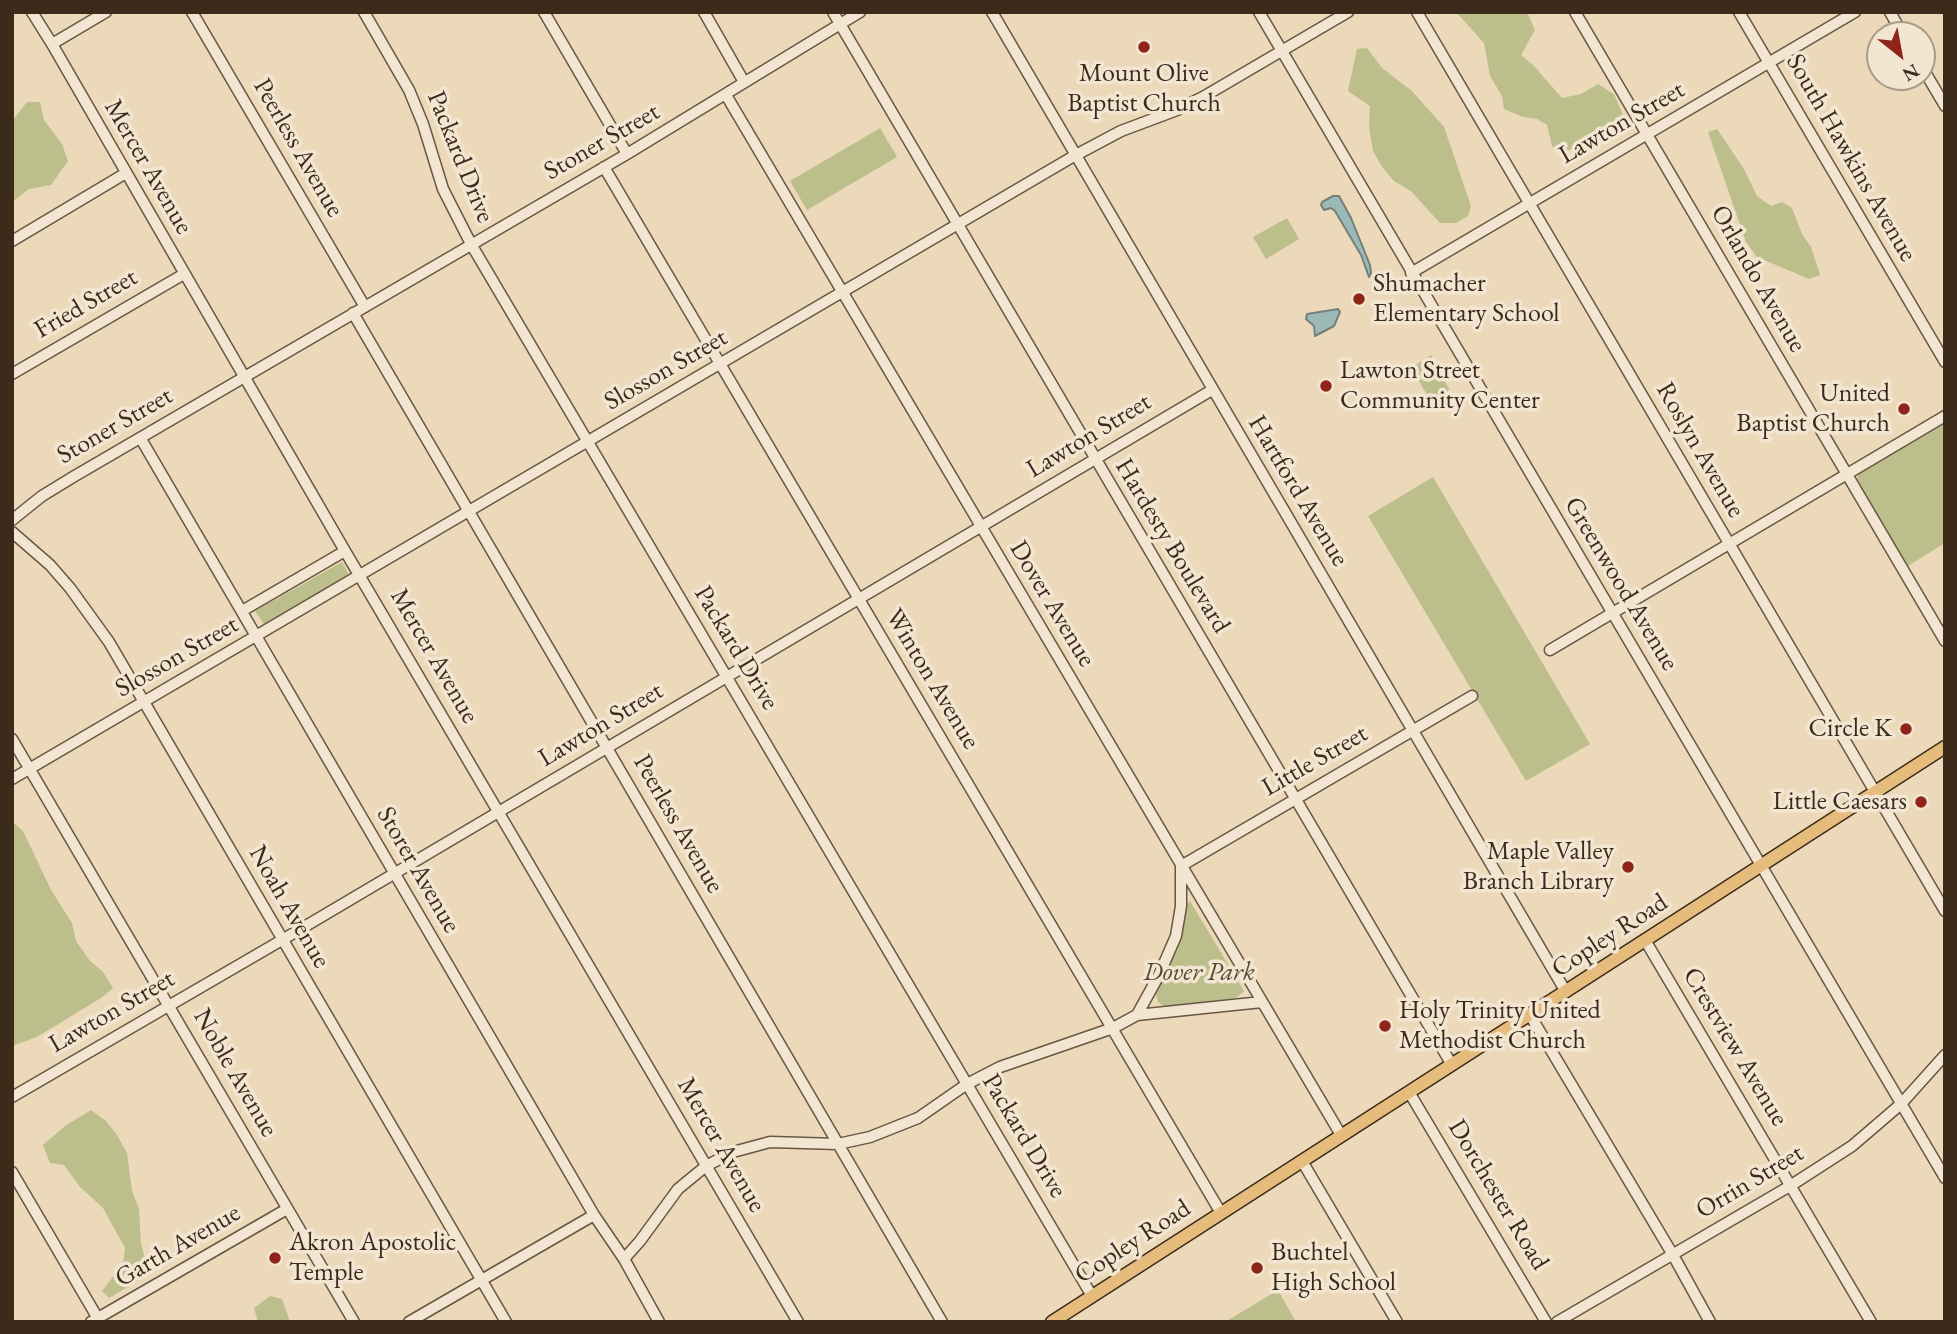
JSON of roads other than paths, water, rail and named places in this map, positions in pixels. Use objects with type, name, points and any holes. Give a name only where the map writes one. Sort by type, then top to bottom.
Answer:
[{"type":"main road","name":"Copley Road","points":[[1052,1322],[1945,747]]},
{"type":"street","name":"Mercer Avenue","points":[[32,12],[798,1322]]},
{"type":"street","points":[[52,44],[106,12]]},
{"type":"street","name":"Peerless Avenue","points":[[192,12],[365,307]]},
{"type":"street","name":"Packard Drive","points":[[364,12],[413,100],[443,189],[471,244],[1092,1296]]},
{"type":"street","points":[[544,12],[627,154]]},
{"type":"street","points":[[704,12],[744,82]]},
{"type":"street","name":"Hardesty Boulevard","points":[[832,12],[1452,1065]]},
{"type":"street","name":"Stoner Street","points":[[12,520],[42,496],[627,154],[860,12]]},
{"type":"street","name":"Hartford Avenue","points":[[992,12],[1566,992]]},
{"type":"street","name":"Greenwood Avenue","points":[[1259,12],[1945,1178]]},
{"type":"street","name":"Slosson Street","points":[[12,779],[1074,156],[1121,131],[1170,113],[1203,97],[1348,12]]},
{"type":"street","name":"Roslyn Avenue","points":[[1417,12],[1945,911]]},
{"type":"street","name":"Orlando Avenue","points":[[1575,12],[1945,641]]},
{"type":"street","name":"South Hawkins Avenue","points":[[1739,12],[1945,362]]},
{"type":"street","name":"Lawton Street","points":[[1411,273],[1855,12]]},
{"type":"street","points":[[1936,91],[1945,106]]},
{"type":"street","name":"Dover Avenue","points":[[726,95],[1341,1135]]},
{"type":"street","name":"Winton Avenue","points":[[604,167],[1221,1213]]},
{"type":"street","points":[[12,241],[126,173]]},
{"type":"street","name":"Fried Street","points":[[12,373],[184,274]]},
{"type":"street","name":"Peerless Avenue","points":[[353,313],[942,1322]]},
{"type":"street","name":"Lawton Street","points":[[12,1097],[1212,390]]},
{"type":"street","points":[[1550,650],[1945,416]]},
{"type":"street","name":"Storer Avenue","points":[[141,439],[659,1322]]},
{"type":"street","name":"Noah Avenue","points":[[12,531],[50,565],[93,617],[506,1322]]},
{"type":"street","points":[[243,611],[345,551]]},
{"type":"street","name":"Little Street","points":[[1181,866],[1472,696]]},
{"type":"street","name":"Noble Avenue","points":[[12,738],[354,1322]]},
{"type":"street","points":[[1137,1014],[1159,975],[1175,936],[1181,906],[1181,866]]},
{"type":"street","name":"Crestview Avenue","points":[[1645,940],[1871,1322]]},
{"type":"street","points":[[624,1259],[673,1195],[706,1166],[733,1152],[770,1142],[838,1144],[885,1133],[905,1125],[967,1084],[1000,1067],[1112,1028],[1137,1014],[1262,1002]]},
{"type":"street","points":[[1530,1015],[1710,1322]]},
{"type":"street","name":"Orrin Street","points":[[1557,1322],[1790,1186],[1852,1146],[1901,1104],[1945,1055]]},
{"type":"street","name":"Dorchester Road","points":[[1409,1092],[1546,1322]]},
{"type":"street","points":[[1302,1161],[1397,1322]]},
{"type":"street","points":[[12,1172],[96,1320]]},
{"type":"street","name":"Garth Avenue","points":[[96,1320],[287,1209]]},
{"type":"street","points":[[409,1322],[594,1215]]},
{"type":"water","points":[[1333,196],[1339,196],[1351,218],[1370,265],[1369,277],[1361,255],[1335,211],[1331,208],[1324,210],[1321,205]]},
{"type":"water","points":[[1338,309],[1340,312],[1334,326],[1315,336],[1314,326],[1306,319],[1307,314]]},
{"type":"place","name":"Mount Olive Baptist Church","points":[[1144,47]]},
{"type":"place","name":"Shumacher Elementary School","points":[[1359,299]]},
{"type":"place","name":"Lawton Street Community Center","points":[[1326,386]]},
{"type":"place","name":"United Baptist Church","points":[[1904,409]]},
{"type":"place","name":"Circle K","points":[[1906,729]]},
{"type":"place","name":"Little Caesars","points":[[1921,802]]},
{"type":"place","name":"Maple Valley Branch Library","points":[[1628,867]]},
{"type":"place","name":"Holy Trinity United Methodist Church","points":[[1385,1026]]},
{"type":"place","name":"Akron Apostolic Temple","points":[[275,1258]]},
{"type":"place","name":"Buchtel High School","points":[[1257,1268]]},
{"type":"park label","name":"Dover Park","points":[[1199,973]]}]
